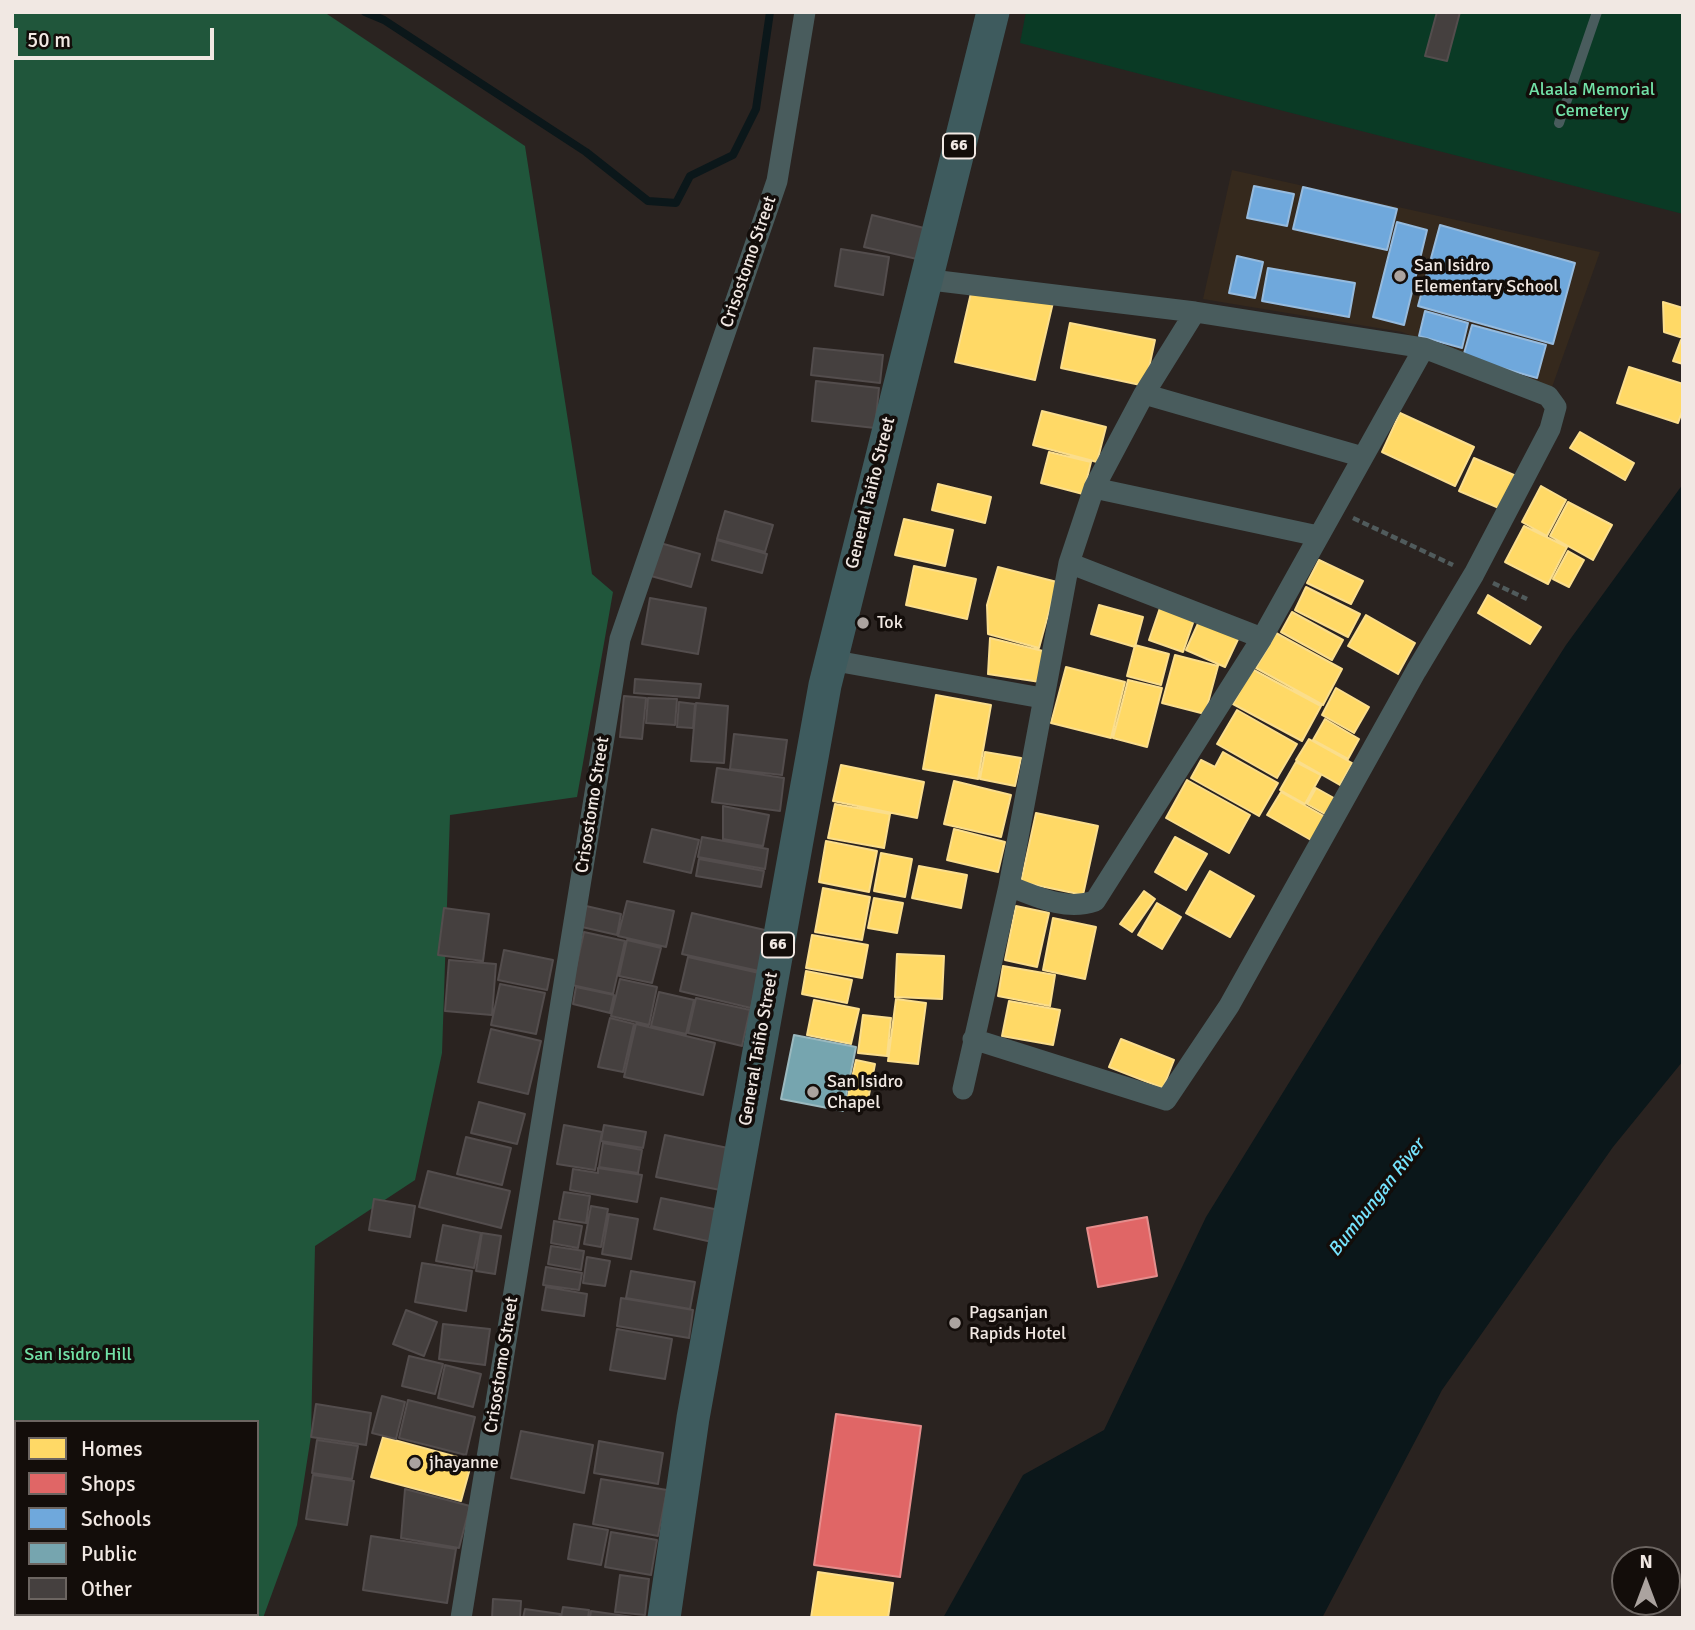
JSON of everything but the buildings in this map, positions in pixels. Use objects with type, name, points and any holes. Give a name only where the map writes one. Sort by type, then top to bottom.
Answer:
[{"type":"main road","name":"66","points":[[923,279],[993,12]]},
{"type":"main road","name":"General Taiño Street","points":[[664,1618],[693,1418],[830,660],[923,279]]},
{"type":"street","name":"Crisostomo Street","points":[[461,1618],[620,639],[777,181],[805,12]]},
{"type":"street","points":[[923,279],[1195,312],[1424,348],[1548,396],[1556,407],[1550,429],[1474,574],[1416,671],[1229,1006],[1166,1100],[973,1039]]},
{"type":"street","points":[[963,1089],[1009,886],[1069,563],[1094,488],[1144,394],[1195,312]]},
{"type":"street","points":[[1009,886],[1043,899],[1079,906],[1095,901],[1262,638],[1336,510],[1424,348]]},
{"type":"street","points":[[1144,394],[1363,457]]},
{"type":"street","points":[[1094,488],[1318,537]]},
{"type":"street","points":[[1069,563],[1262,638]]},
{"type":"street","points":[[830,660],[1042,698]]},
{"type":"lane","points":[[1559,123],[1597,12]]},
{"type":"path","points":[[1336,510],[1527,599]]},
{"type":"shaded area","name":"San Isidro Elementary School","points":[[1232,170],[1600,252],[1551,390],[1402,332],[1203,299]]},
{"type":"green space","name":"San Isidro Hill","points":[[12,12],[324,12],[525,146],[592,574],[613,592],[577,797],[450,815],[442,1053],[415,1180],[315,1246],[311,1436],[297,1525],[263,1618],[12,1618]]},
{"type":"green space","name":"Alaala Memorial Cemetery","points":[[1026,12],[1683,12],[1683,214],[1020,43]]},
{"type":"water","name":"Bumbungan River","points":[[1683,484],[1683,1061],[1613,1147],[1442,1390],[1322,1618],[943,1618],[1023,1475],[1104,1430],[1206,1217],[1379,937],[1566,645]]},
{"type":"waterway","points":[[365,12],[384,20],[586,152],[648,201],[676,203],[690,176],[733,155],[756,109],[770,12]]},
{"type":"place","name":"San Isidro Elementary School","points":[[1400,276]]},
{"type":"place","name":"Tok","points":[[863,623]]},
{"type":"place","name":"San Isidro Chapel","points":[[813,1092]]},
{"type":"place","name":"Pagsanjan Rapids Hotel","points":[[955,1323]]},
{"type":"place","name":"jhayanne","points":[[415,1463]]}]
